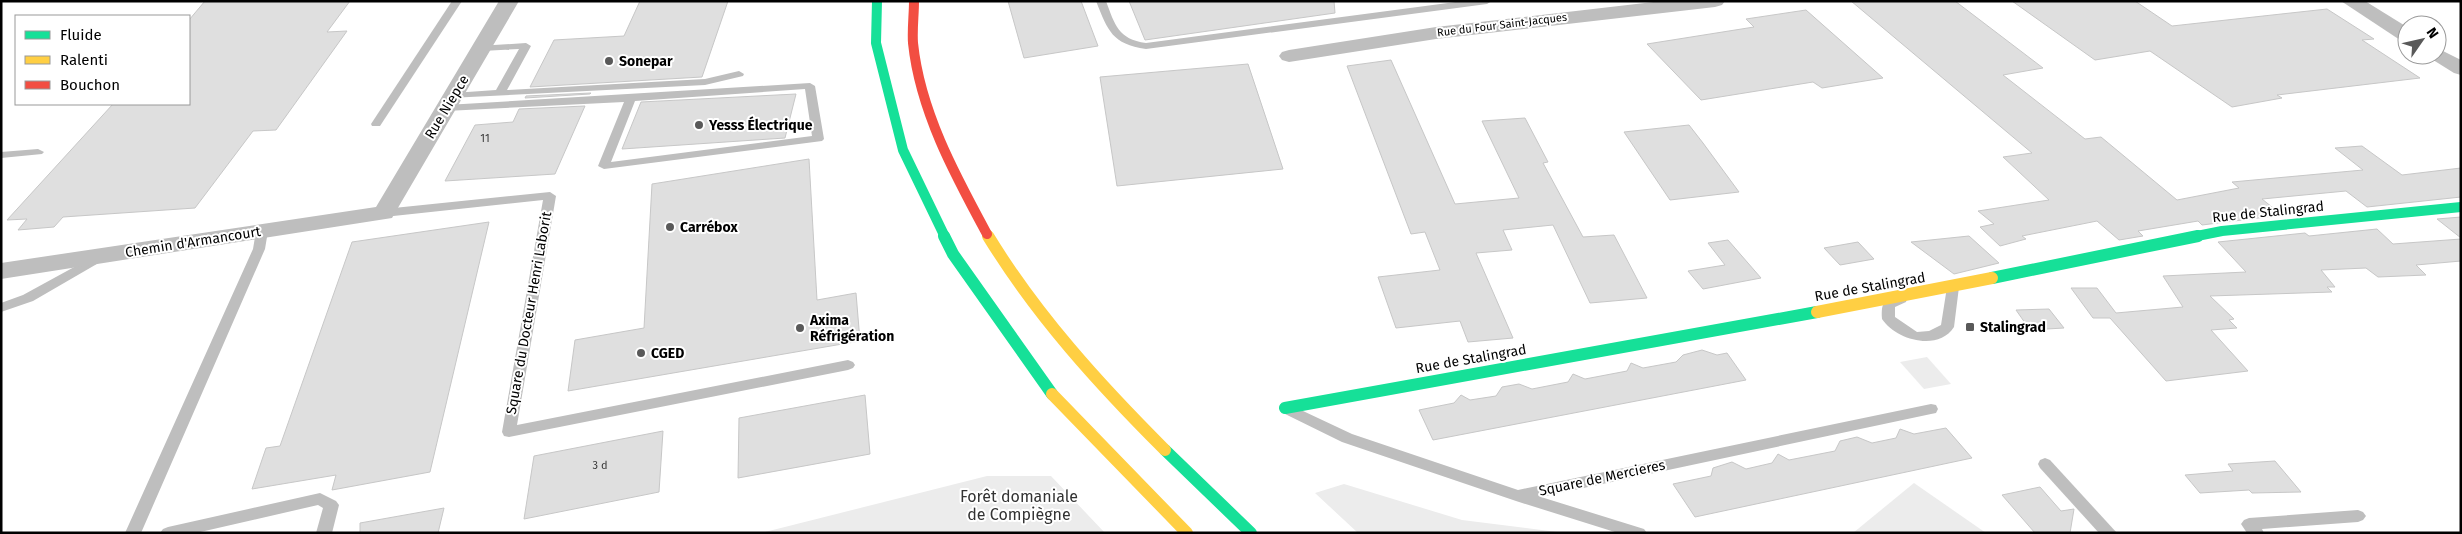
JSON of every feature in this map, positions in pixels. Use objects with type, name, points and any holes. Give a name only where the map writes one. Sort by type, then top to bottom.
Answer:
[{"type":"main road","points":[[877,1],[876,43],[903,150],[953,254],[1052,394],[1187,533]]},
{"type":"main road","points":[[914,1],[914,43],[926,99],[946,156],[1006,262],[1065,343],[1148,435],[1252,533]]},
{"type":"main road","name":"Rue de Stalingrad","points":[[1285,408],[1907,296],[2222,231],[2461,207]]},
{"type":"street","name":"Rue Niepce","points":[[384,213],[509,1]]},
{"type":"street","name":"Rue du Four Saint-Jacques","points":[[1289,56],[1446,32],[1715,1]]},
{"type":"street","points":[[2351,1],[2397,30]]},
{"type":"street","name":"Chemin d'Armancourt","points":[[1,271],[384,213]]},
{"type":"lane","points":[[376,124],[457,1]]},
{"type":"lane","points":[[1101,1],[1110,25],[1118,36],[1130,45],[1146,46],[1487,1]]},
{"type":"lane","points":[[482,48],[526,46],[499,94]]},
{"type":"lane","points":[[450,102],[499,94],[705,82],[739,74]]},
{"type":"lane","points":[[450,102],[631,98],[810,86],[818,139],[604,166],[631,98]]},
{"type":"lane","points":[[1,155],[38,152]]},
{"type":"lane","name":"Square du Docteur Henri Laborit","points":[[384,213],[550,196],[509,432],[848,365]]},
{"type":"lane","points":[[133,533],[259,249],[262,231]]},
{"type":"lane","points":[[1,308],[28,298],[102,256]]},
{"type":"lane","points":[[1907,296],[1888,305],[1889,319],[1899,329],[1922,338],[1935,336],[1947,327],[1953,287]]},
{"type":"lane","points":[[1285,408],[1347,438],[1518,496],[1639,533]]},
{"type":"lane","name":"Square de Mercieres","points":[[1518,496],[1931,409]]},
{"type":"lane","points":[[2045,464],[2109,533]]},
{"type":"lane","points":[[168,533],[320,499],[331,504],[324,533]]},
{"type":"lane","points":[[2256,533],[2248,524],[2358,516]]},
{"type":"green space","points":[[1927,357],[1951,384],[1924,389],[1900,362]]},
{"type":"green space","name":"Forêt domaniale de Compiègne","points":[[987,476],[1051,476],[1105,533],[761,533]]},
{"type":"green space","points":[[1914,483],[1986,533],[1853,533]]},
{"type":"green space","points":[[1344,484],[1462,520],[1565,533],[1358,533],[1315,493]]},
{"type":"building","points":[[205,1],[350,1],[327,32],[347,31],[276,130],[253,131],[195,208],[63,217],[54,227],[18,230],[27,219],[7,220],[112,105],[190,105],[190,19]]},
{"type":"building","points":[[640,1],[728,1],[702,77],[530,87],[554,40],[624,36]]},
{"type":"building","points":[[1008,1],[1081,1],[1098,46],[1024,58]]},
{"type":"building","points":[[1129,1],[1334,1],[1335,13],[1145,40]]},
{"type":"building","points":[[1851,1],[1955,1],[2043,68],[2003,75],[2085,139],[2101,137],[2177,200],[2239,188],[2232,182],[2363,170],[2335,148],[2362,146],[2402,175],[2461,168],[2461,197],[2367,207],[2346,191],[2262,199],[2282,215],[2202,225],[2198,221],[2138,231],[2143,236],[2119,240],[2097,221],[2022,236],[2026,239],[2000,246],[1980,227],[1994,224],[1978,211],[2049,200],[2003,157],[2032,153]]},
{"type":"building","points":[[2012,1],[2135,1],[2172,26],[2327,9],[2374,39],[2362,40],[2397,63],[2397,65],[2400,65],[2420,78],[2277,95],[2282,98],[2232,107],[2150,51],[2095,60]]},
{"type":"building","points":[[1806,10],[1883,78],[1822,88],[1813,82],[1701,100],[1647,44],[1754,27],[1746,19]]},
{"type":"building","points":[[1391,60],[1455,204],[1519,198],[1482,121],[1525,118],[1548,162],[1543,163],[1583,237],[1614,235],[1647,298],[1590,303],[1553,225],[1503,230],[1512,250],[1476,253],[1513,338],[1468,342],[1460,321],[1396,328],[1378,277],[1440,270],[1425,232],[1411,234],[1347,66]]},
{"type":"building","points":[[1248,64],[1283,169],[1117,186],[1100,77]]},
{"type":"building","points":[[590,94],[525,98],[526,96]]},
{"type":"building","points":[[796,94],[785,138],[622,149],[641,102]]},
{"type":"building","points":[[585,106],[555,174],[445,181],[475,125],[513,122],[519,109]]},
{"type":"building","points":[[1689,125],[1739,192],[1670,200],[1624,132]]},
{"type":"building","points":[[809,159],[817,300],[856,293],[860,341],[568,391],[575,340],[644,328],[652,184]]},
{"type":"building","points":[[2461,217],[2461,238],[2437,219]]},
{"type":"building","points":[[489,222],[430,472],[332,490],[336,475],[252,489],[266,448],[280,446],[352,242]]},
{"type":"building","points":[[2377,229],[2393,244],[2461,239],[2461,261],[2416,265],[2426,275],[2378,277],[2366,268],[2321,270],[2335,287],[2327,287],[2332,292],[2210,296],[2234,319],[2229,320],[2237,328],[2211,330],[2248,371],[2166,381],[2110,318],[2093,318],[2071,288],[2097,288],[2116,313],[2183,307],[2163,276],[2246,272],[2218,242],[2305,233],[2309,236]]},
{"type":"building","points":[[1969,236],[1999,263],[1954,274],[1911,242]]},
{"type":"building","points":[[1728,240],[1761,278],[1703,289],[1688,271],[1725,265],[1708,243]]},
{"type":"building","points":[[1858,242],[1874,259],[1840,265],[1824,248]]},
{"type":"building","points":[[2049,309],[2064,328],[2030,330],[2016,310]]},
{"type":"building","points":[[1702,350],[1717,355],[1727,353],[1746,380],[1433,440],[1419,410],[1454,403],[1461,395],[1470,400],[1496,396],[1502,387],[1519,384],[1532,389],[1568,382],[1573,374],[1585,379],[1627,371],[1631,363],[1643,368],[1676,362],[1683,355]]},
{"type":"building","points":[[865,395],[870,454],[738,478],[739,418]]},
{"type":"building","points":[[1946,428],[1972,458],[1695,517],[1673,484],[1711,476],[1713,468],[1732,462],[1746,469],[1772,463],[1778,454],[1789,460],[1835,451],[1840,441],[1857,437],[1872,443],[1896,438],[1900,429],[1914,434]]},
{"type":"building","points":[[663,431],[659,492],[524,519],[534,456]]},
{"type":"building","points":[[2275,461],[2301,492],[2252,493],[2249,490],[2200,493],[2185,475],[2233,471],[2228,464]]},
{"type":"building","points":[[2040,487],[2061,511],[2074,509],[2070,533],[2035,533],[2002,495]]},
{"type":"building","points":[[444,508],[438,533],[360,533],[360,523]]},
{"type":"traffic: fast","points":[[877,1],[876,43],[903,150],[953,254],[1052,394]]},
{"type":"traffic: fast","points":[[1992,278],[2222,231],[2461,207]]},
{"type":"traffic: fast","points":[[1285,408],[1817,312]]},
{"type":"traffic: fast","points":[[1165,450],[1251,533]]},
{"type":"traffic: slow","points":[[987,234],[1005,264],[1068,348],[1165,450]]},
{"type":"traffic: slow","points":[[1817,312],[1992,278]]},
{"type":"traffic: slow","points":[[1052,394],[1187,533]]},
{"type":"traffic: jam","points":[[914,1],[913,43],[923,92],[941,142],[987,234]]},
{"type":"place","name":"Sonepar","points":[[609,61]]},
{"type":"place","name":"Yesss Électrique","points":[[699,125]]},
{"type":"place","name":"Carrébox","points":[[670,227]]},
{"type":"place","name":"Stalingrad","points":[[1970,327]]},
{"type":"place","name":"Axima Réfrigération","points":[[800,328]]},
{"type":"place","name":"CGED","points":[[641,353]]}]
